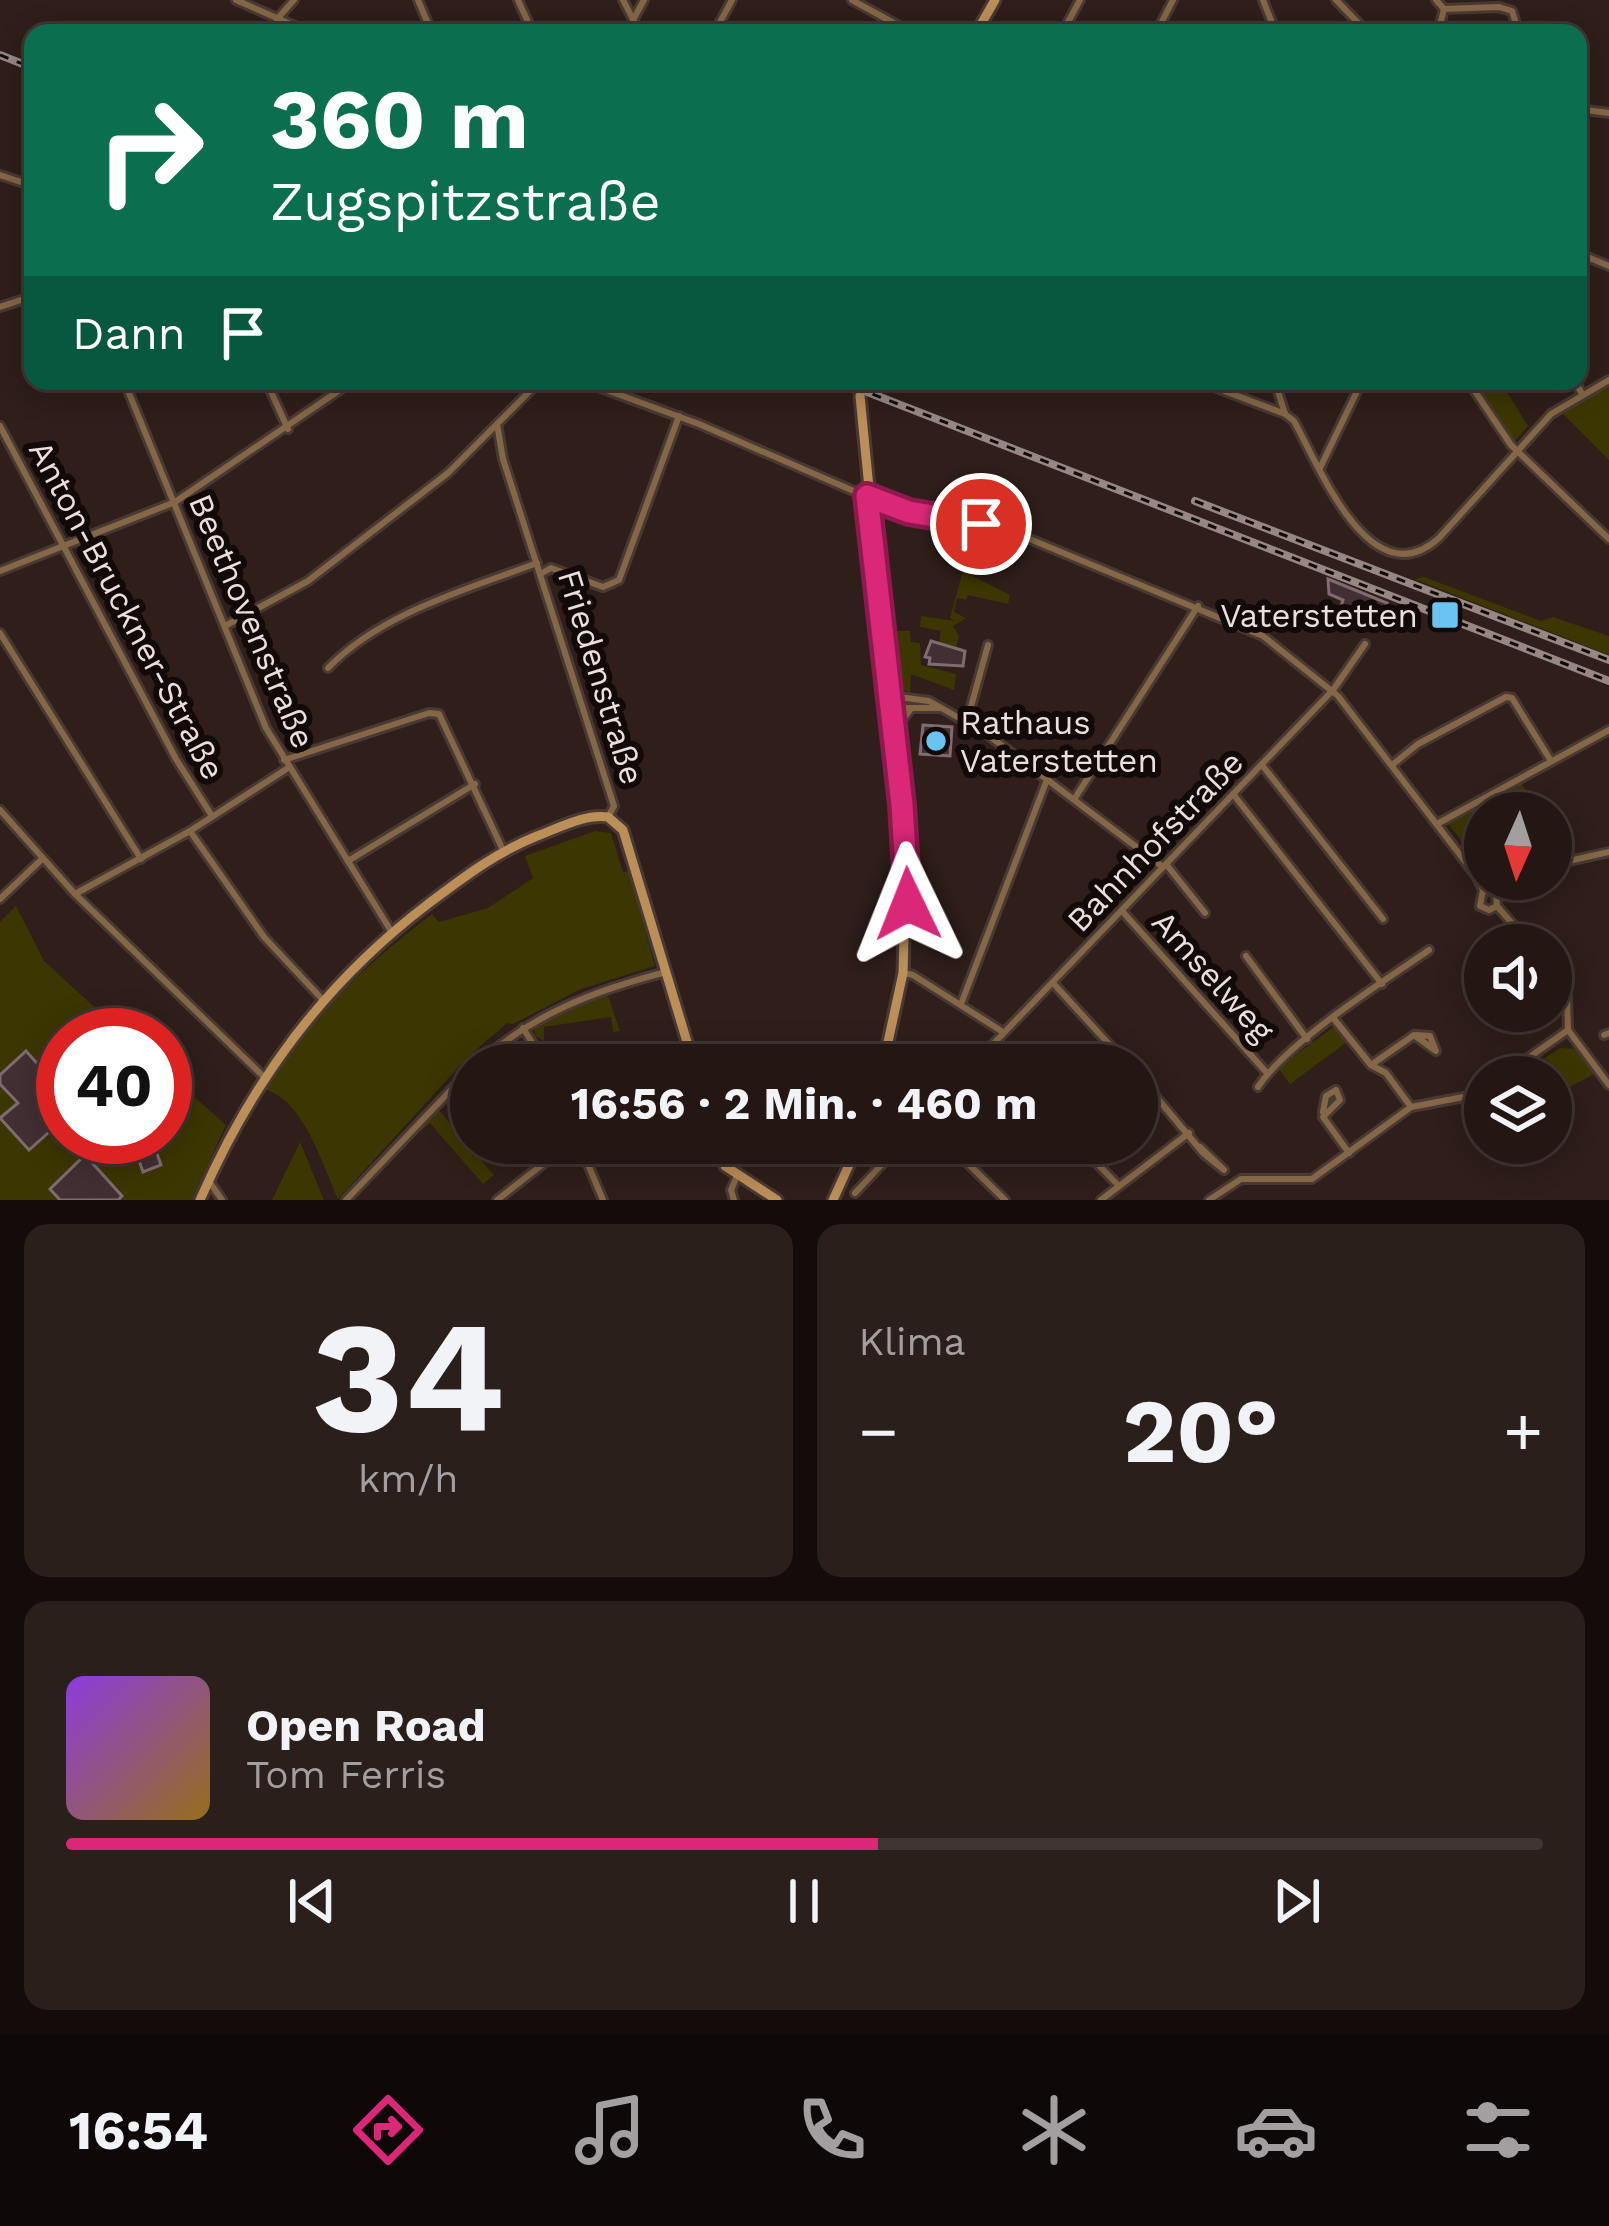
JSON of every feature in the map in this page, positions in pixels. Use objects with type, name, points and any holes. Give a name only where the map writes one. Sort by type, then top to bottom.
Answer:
[{"type":"street","points":[[278,19],[294,0]]},
{"type":"street","points":[[623,0],[635,24]]},
{"type":"street","points":[[633,20],[644,0]]},
{"type":"street","points":[[852,0],[896,24]]},
{"type":"street","points":[[1336,0],[1359,24]]},
{"type":"street","points":[[1436,0],[1444,9],[1506,8],[1518,24]]},
{"type":"street","points":[[240,1],[290,24]]},
{"type":"street","points":[[1440,24],[1444,9]]},
{"type":"street","points":[[1222,390],[1286,414],[1356,528],[1390,552],[1414,554],[1431,546],[1551,414],[1609,380]]},
{"type":"street","name":"Beethovenstraße","points":[[129,390],[286,764],[392,932]]},
{"type":"street","points":[[270,390],[287,429]]},
{"type":"street","points":[[0,571],[175,502],[341,390]]},
{"type":"street","points":[[226,626],[317,574],[448,473],[531,390]]},
{"type":"street","points":[[607,390],[909,512],[1020,535],[1198,605],[1262,636],[1333,690],[1464,863]]},
{"type":"street","points":[[1278,390],[1286,414]]},
{"type":"street","points":[[1320,468],[1358,390]]},
{"type":"street","points":[[1474,390],[1517,452],[1609,539]]},
{"type":"street","points":[[1580,390],[1582,394]]},
{"type":"street","points":[[860,395],[905,843],[903,973],[888,1044]]},
{"type":"street","points":[[542,573],[551,568],[603,587],[619,580],[679,416]]},
{"type":"street","name":"Friedenstraße","points":[[497,424],[503,458],[614,806],[608,817],[623,830],[688,1044]]},
{"type":"street","name":"Anton-Bruckner-Straße","points":[[0,426],[176,759],[212,816]]},
{"type":"street","points":[[328,668],[340,655],[396,622],[463,590],[538,563]]},
{"type":"street","points":[[1075,798],[1198,605]]},
{"type":"street","points":[[0,633],[141,860]]},
{"type":"street","name":"Bahnhofstraße","points":[[992,1044],[1333,690],[1365,644]]},
{"type":"street","points":[[967,721],[988,645]]},
{"type":"street","points":[[1392,765],[1418,744],[1506,697],[1512,698],[1550,761]]},
{"type":"street","points":[[890,702],[929,701],[967,721],[1165,866],[1205,913]]},
{"type":"street","points":[[890,702],[911,709],[942,708]]},
{"type":"street","points":[[893,730],[911,709]]},
{"type":"street","points":[[75,894],[190,831],[286,764],[429,713],[440,714],[503,850]]},
{"type":"street","points":[[1437,824],[1609,730]]},
{"type":"street","points":[[1262,765],[1383,920]]},
{"type":"street","points":[[961,1004],[1048,778]]},
{"type":"street","points":[[348,861],[475,784]]},
{"type":"street","points":[[1233,794],[1382,984]]},
{"type":"street","points":[[0,810],[75,894],[264,1077]]},
{"type":"street","points":[[200,1200],[264,1077],[322,1000],[392,932],[503,850],[585,818],[608,817]]},
{"type":"street","points":[[190,831],[264,937],[322,1000]]},
{"type":"street","points":[[1572,860],[1609,852]]},
{"type":"street","points":[[0,899],[41,859]]},
{"type":"street","points":[[1481,900],[1480,906],[1490,910],[1497,906]]},
{"type":"street","points":[[1497,900],[1513,924]]},
{"type":"street","name":"Amselweg","points":[[1122,911],[1267,1073]]},
{"type":"street","name":"Amselweg","points":[[1258,1087],[1267,1073],[1334,1019],[1429,950]]},
{"type":"street","points":[[1246,956],[1302,1026],[1308,1041]]},
{"type":"street","points":[[503,1044],[584,995],[666,972]]},
{"type":"street","points":[[903,973],[1004,1032]]},
{"type":"street","points":[[1053,983],[1110,1044]]},
{"type":"street","points":[[1334,1019],[1411,1107]]},
{"type":"street","points":[[524,1028],[534,1044]]},
{"type":"street","points":[[1531,1056],[1565,1032]]},
{"type":"street","points":[[1570,1032],[1609,1084]]},
{"type":"street","points":[[1371,1065],[1417,1035]]},
{"type":"street","points":[[346,1200],[450,1092]]},
{"type":"street","points":[[1158,1097],[1200,1148],[1238,1180]]},
{"type":"street","points":[[1209,1200],[1238,1180],[1308,1180],[1411,1107],[1464,1097]]},
{"type":"street","points":[[1323,1112],[1349,1154]]},
{"type":"street","points":[[1101,1200],[1190,1132]]},
{"type":"street","points":[[497,1200],[546,1164]]},
{"type":"street","points":[[585,1164],[603,1200]]},
{"type":"street","points":[[724,1164],[777,1200]]},
{"type":"street","points":[[838,1191],[858,1197],[885,1164]]},
{"type":"street","points":[[969,1164],[1006,1200]]},
{"type":"street","points":[[1098,1164],[1119,1186]]},
{"type":"street","points":[[734,1200],[731,1190],[737,1176]]},
{"type":"street","points":[[210,1177],[222,1200]]},
{"type":"shaded area","points":[[1609,387],[1609,460],[1561,412]]},
{"type":"shaded area","points":[[1480,390],[1506,390],[1528,426],[1515,441]]},
{"type":"shaded area","points":[[963,571],[1010,595],[1008,604],[968,595],[966,600],[957,598],[954,612],[966,618],[953,626],[959,636],[956,649],[938,646],[941,631],[920,627],[921,616],[955,621],[950,618]]},
{"type":"shaded area","points":[[1424,577],[1541,621],[1553,617],[1609,636],[1609,655],[1414,579]]},
{"type":"shaded area","points":[[889,631],[910,631],[911,642],[920,643],[921,665],[956,674],[954,690],[911,674],[910,693],[895,686]]},
{"type":"shaded area","points":[[1521,782],[1527,792],[1502,792]]},
{"type":"shaded area","points":[[1464,812],[1464,844],[1446,821]]},
{"type":"shaded area","points":[[595,831],[611,833],[623,872],[629,871],[655,966],[581,989],[507,1023],[483,1044],[450,1044],[450,1077],[338,1199],[301,1119],[278,1095],[264,1089],[300,1039],[384,952],[432,914],[439,922],[488,908],[533,878],[525,856]]},
{"type":"shaded area","points":[[16,906],[44,961],[95,1008],[36,1008],[36,1164],[192,1164],[192,1095],[226,1125],[192,1200],[0,1200],[0,922]]},
{"type":"shaded area","points":[[607,993],[620,1031],[613,1032],[611,1017],[544,1027],[544,1041],[535,1036],[533,1026]]},
{"type":"shaded area","points":[[1335,1026],[1347,1042],[1290,1084],[1278,1068]]},
{"type":"shaded area","points":[[1560,1048],[1577,1049],[1596,1073],[1572,1086],[1572,1056],[1548,1056]]},
{"type":"shaded area","points":[[436,1107],[450,1123],[450,1146],[430,1123],[418,1133],[414,1129]]},
{"type":"shaded area","points":[[300,1142],[324,1200],[272,1200]]},
{"type":"shaded area","points":[[466,1164],[485,1164],[494,1175],[483,1184]]},
{"type":"building","points":[[1328,579],[1387,603],[1373,631],[1349,622],[1340,609],[1343,600],[1329,594]]},
{"type":"building","points":[[931,641],[965,651],[963,666],[929,664],[930,658],[925,657]]},
{"type":"building","name":"Rathaus Vaterstetten","points":[[923,725],[952,727],[950,756],[920,754]]},
{"type":"building","points":[[26,1051],[36,1062],[36,1144],[29,1150],[0,1118],[18,1103],[0,1084],[0,1075]]},
{"type":"building","points":[[76,1164],[93,1164],[122,1196],[118,1200],[60,1200],[50,1189]]},
{"type":"building","points":[[140,1164],[161,1164],[161,1165],[143,1172]]},
{"type":"tunnel","points":[[860,390],[860,396]]},
{"type":"railway","points":[[0,55],[24,64]]},
{"type":"railway","points":[[862,390],[1609,681]]},
{"type":"railway","points":[[1195,501],[1609,660]]},
{"type":"place","name":"Vaterstetten","points":[[1445,615]]},
{"type":"place","name":"Rathaus Vaterstetten","points":[[936,741]]},
{"type":"route","points":[[908,904],[902,805],[867,496],[909,512],[981,524]]}]
